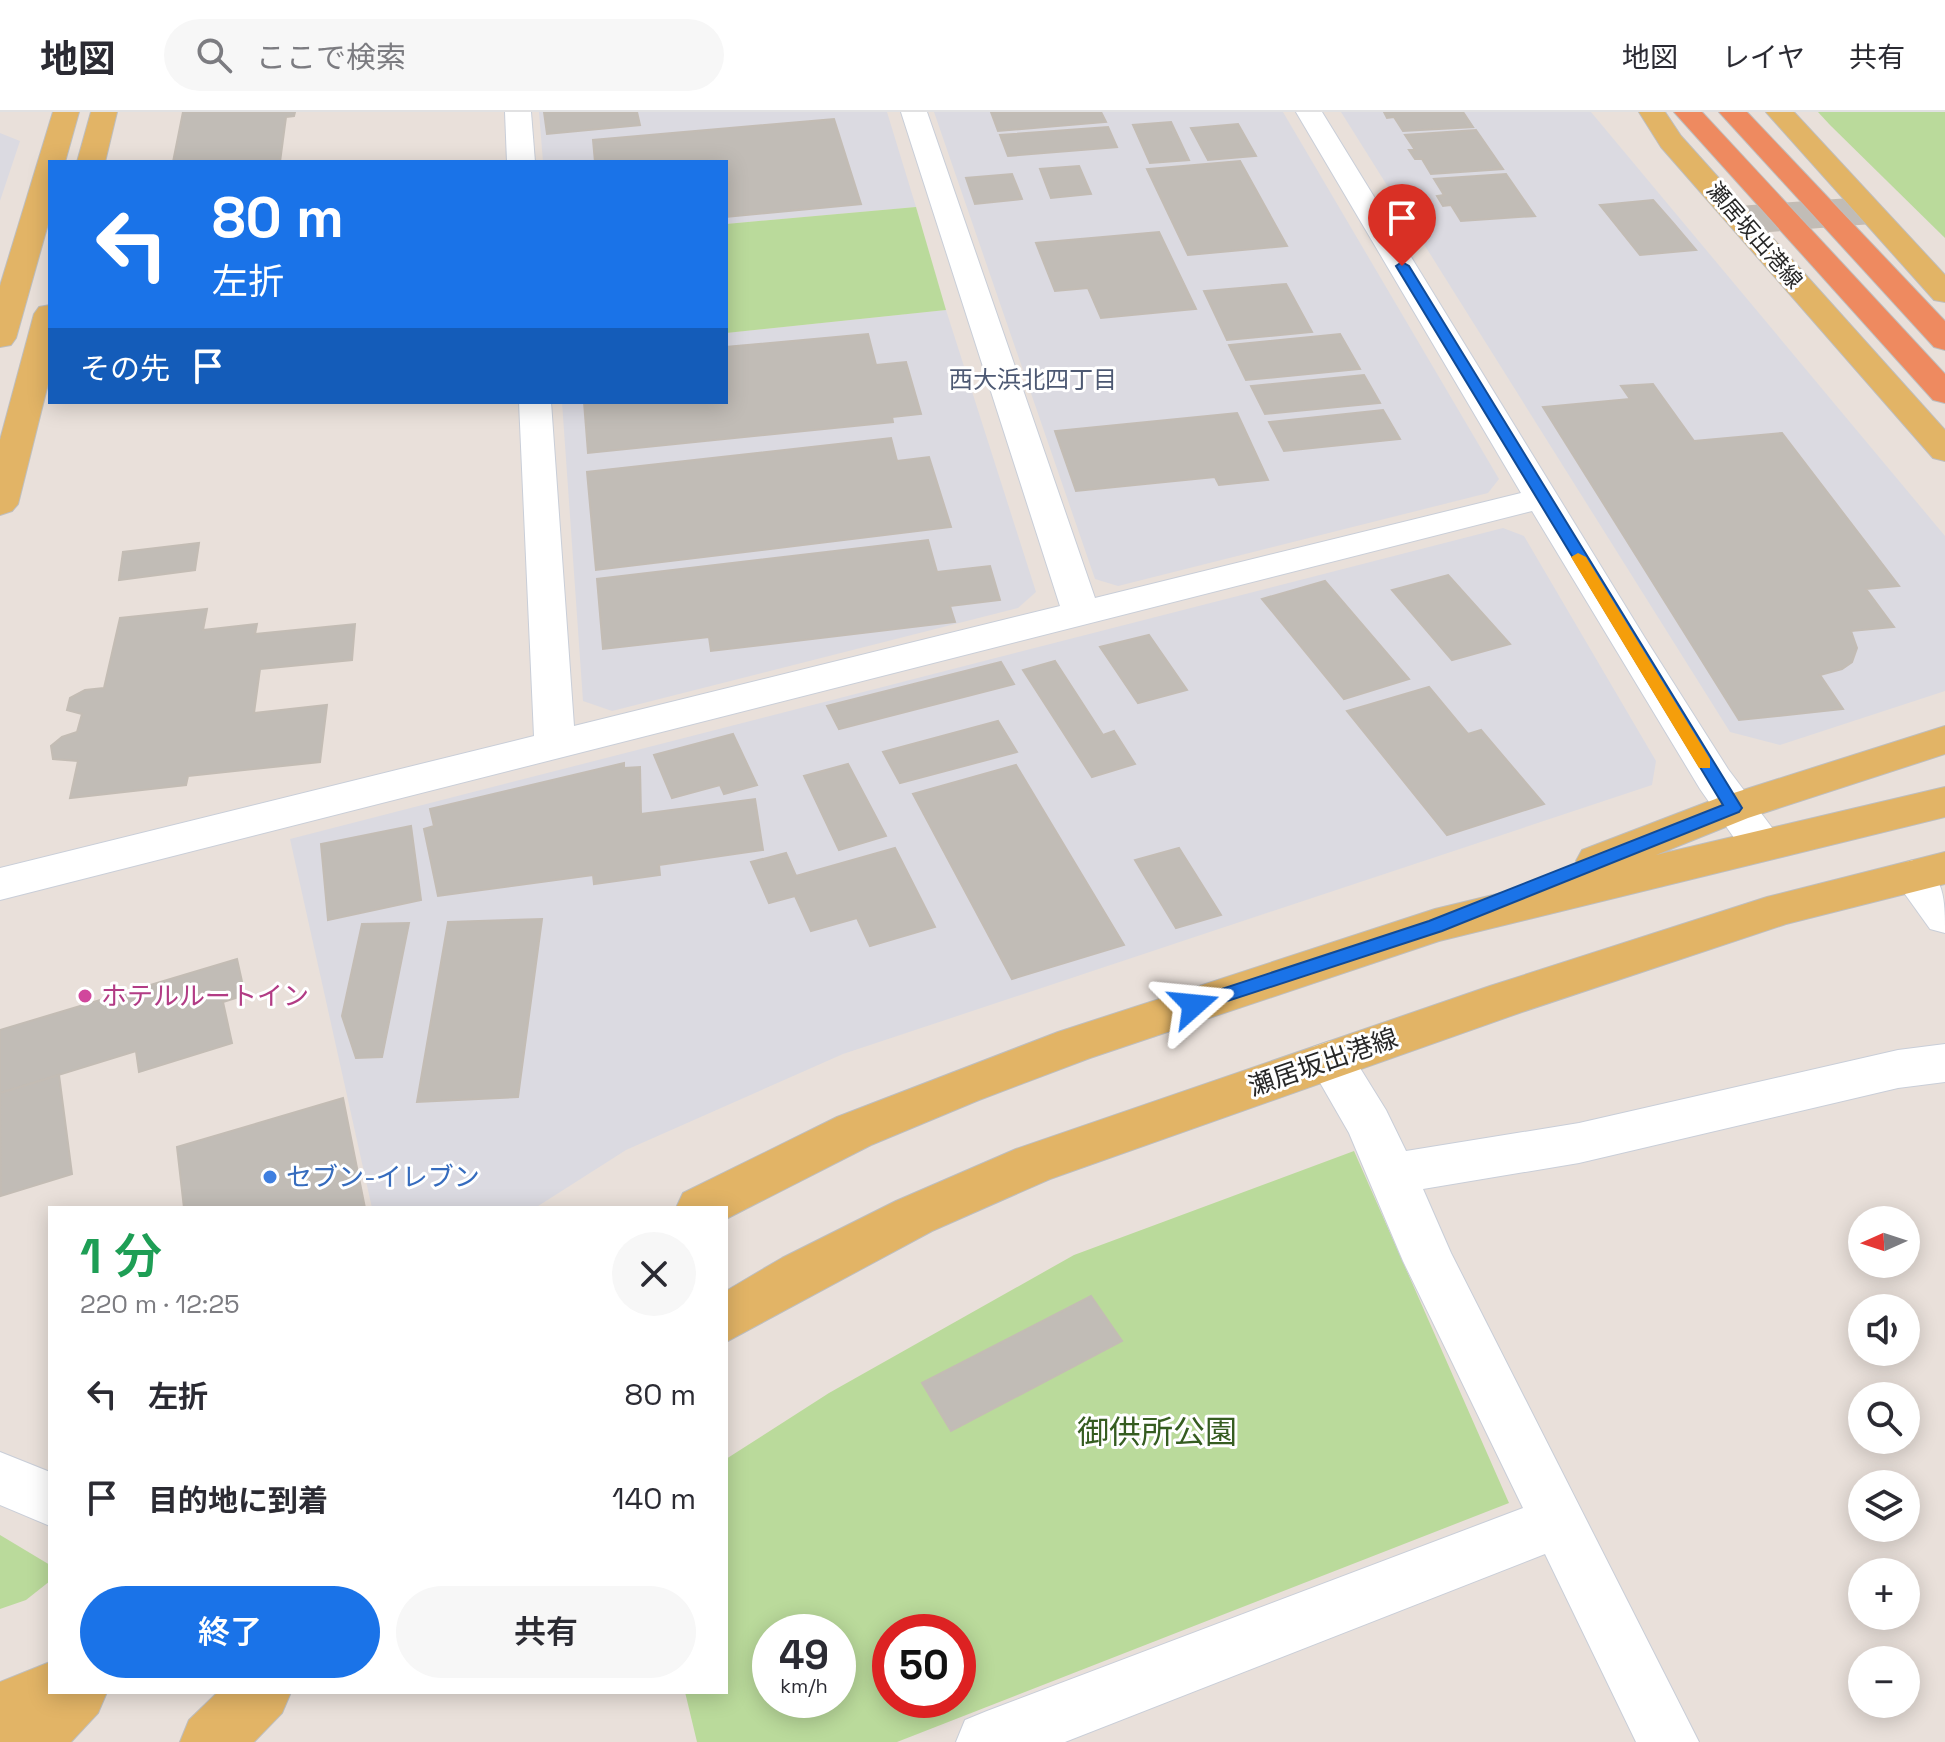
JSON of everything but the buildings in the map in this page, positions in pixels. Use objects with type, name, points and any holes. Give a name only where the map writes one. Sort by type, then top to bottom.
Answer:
[{"type":"highway","points":[[1687,112],[1945,393]]},
{"type":"highway","points":[[1732,112],[1945,340]]},
{"type":"main road","points":[[52,160],[66,112]]},
{"type":"main road","points":[[92,160],[104,112]]},
{"type":"main road","name":"瀬居坂出港線","points":[[1649,112],[1671,141],[1945,451]]},
{"type":"main road","points":[[1779,112],[1945,293]]},
{"type":"main road","points":[[0,338],[48,174]]},
{"type":"main road","points":[[0,504],[48,322]]},
{"type":"main road","name":"瀬居坂出港線","points":[[1861,356],[1945,436]]},
{"type":"main road","points":[[705,1206],[854,1131],[962,1086],[1074,1045],[1435,926],[1733,808],[1945,740]]},
{"type":"main road","points":[[1435,926],[1761,844],[1945,802]]},
{"type":"main road","name":"瀬居坂出港線","points":[[728,1318],[800,1274],[914,1216],[1033,1164],[1330,1060],[1782,909],[1929,872]]},
{"type":"main road","points":[[0,1712],[48,1693]]},
{"type":"main road","points":[[29,1742],[75,1694]]},
{"type":"main road","points":[[211,1742],[259,1694]]},
{"type":"street","points":[[518,112],[521,160]]},
{"type":"street","points":[[914,112],[1081,613]]},
{"type":"street","points":[[1309,112],[1733,808],[1761,844]]},
{"type":"street","points":[[535,404],[555,747]]},
{"type":"street","points":[[0,884],[1542,498]]},
{"type":"street","points":[[1929,872],[1945,917]]},
{"type":"street","points":[[1330,1060],[1369,1124],[1429,1261],[1668,1742]]},
{"type":"street","points":[[1392,1174],[1579,1143],[1898,1069],[1945,1063]]},
{"type":"street","points":[[0,1478],[48,1498]]},
{"type":"street","points":[[987,1742],[1559,1521]]},
{"type":"shaded area","points":[[539,112],[887,112],[916,207],[728,224],[728,160],[543,160]]},
{"type":"shaded area","points":[[934,112],[1283,112],[1499,479],[1488,493],[1118,586],[1095,579]]},
{"type":"shaded area","points":[[1341,112],[1591,112],[1945,536],[1945,691],[1780,745],[1730,732]]},
{"type":"shaded area","points":[[0,133],[20,141],[0,201]]},
{"type":"shaded area","points":[[946,310],[1036,592],[1018,608],[612,711],[583,701],[562,404],[728,404],[728,333]]},
{"type":"shaded area","points":[[1503,528],[1524,536],[1656,761],[1652,785],[843,1054],[626,1150],[538,1206],[372,1206],[290,839]]},
{"type":"green space","points":[[1818,112],[1945,112],[1945,238],[1830,125]]},
{"type":"green space","points":[[916,207],[946,310],[728,333],[728,224]]},
{"type":"green space","name":"御供所公園","points":[[1354,1151],[1509,1503],[976,1711],[976,1614],[872,1614],[872,1718],[958,1718],[897,1742],[697,1742],[685,1694],[728,1694],[728,1458],[829,1393],[1074,1255]]},
{"type":"green space","points":[[0,1535],[48,1564],[48,1583],[26,1600],[0,1609]]},
{"type":"slow traffic","points":[[1578,557],[1705,764]]},
{"type":"place","name":"ホテルルートイン","points":[[85,996]]},
{"type":"place","name":"セブン-イレブン","points":[[270,1177]]},
{"type":"district","name":"西大浜北四丁目","points":[[1033,380]]},
{"type":"route","points":[[1194,1005],[1435,926],[1733,808],[1626,638],[1402,266]]}]
